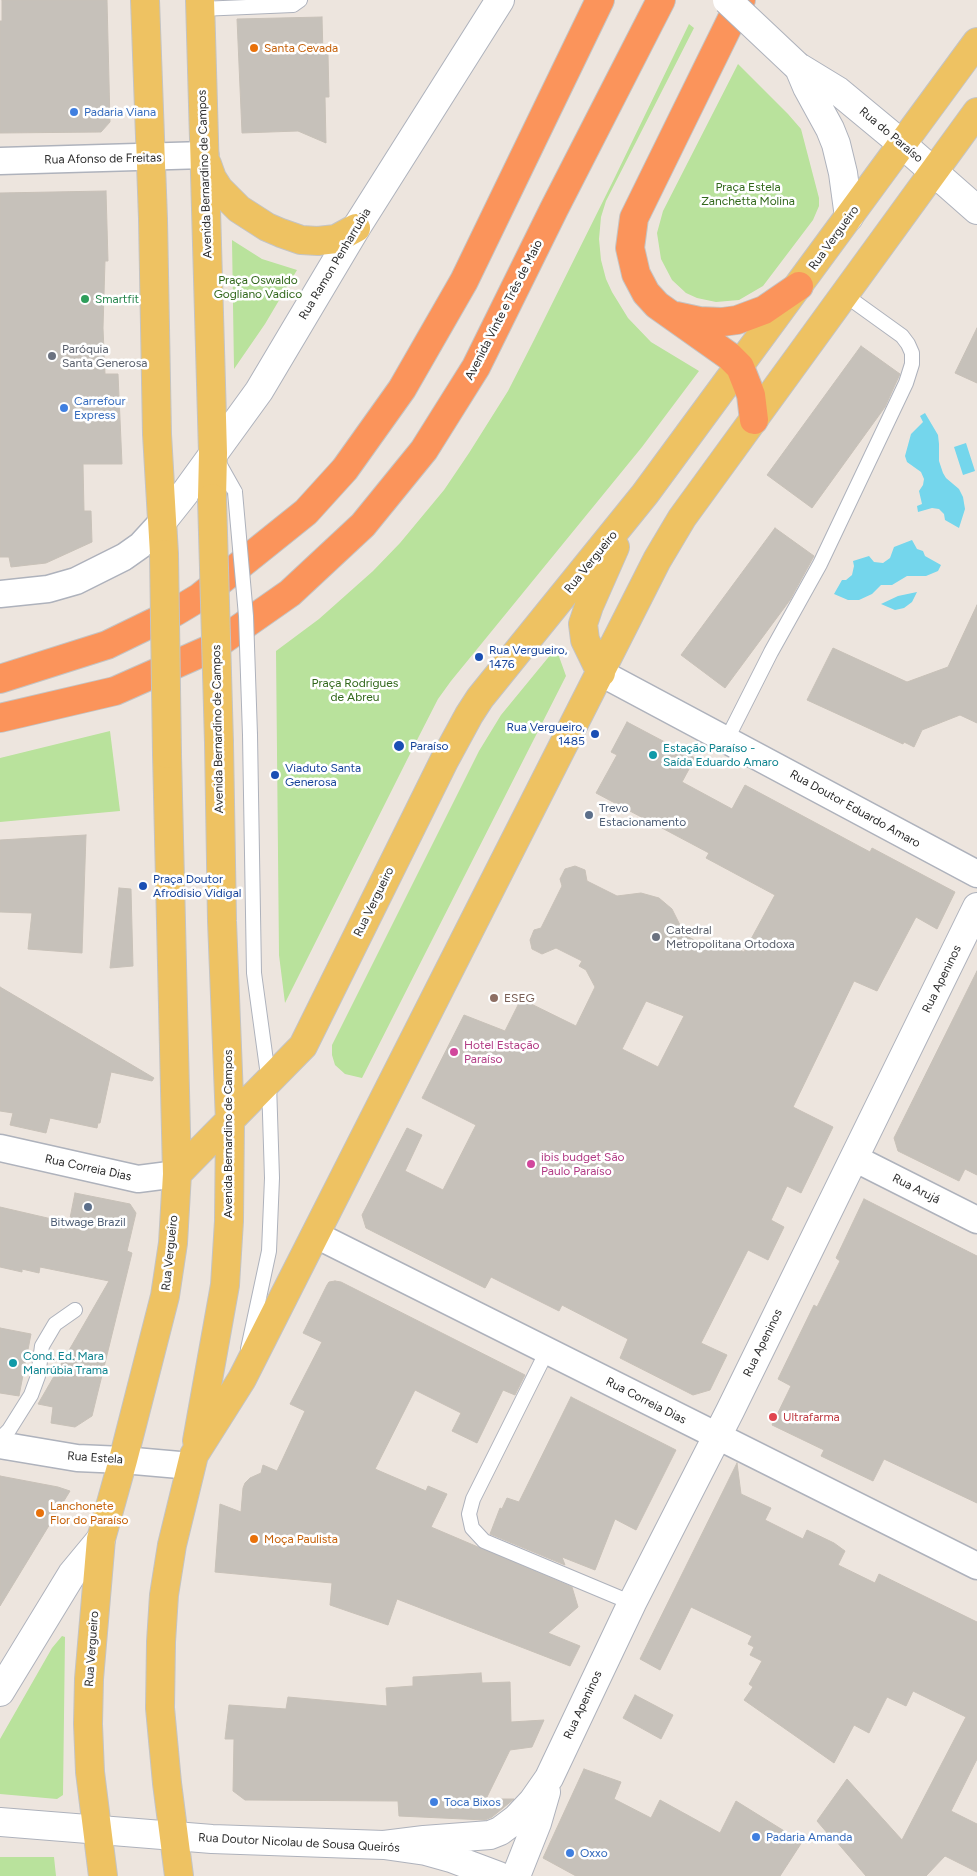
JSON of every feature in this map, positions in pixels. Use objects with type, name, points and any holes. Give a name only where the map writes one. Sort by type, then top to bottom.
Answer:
[{"type":"highway","points":[[0,678],[107,645],[183,607],[207,591],[306,512],[345,469],[402,390],[464,281],[600,0]]},
{"type":"highway","name":"Avenida Vinte e Três de Maio","points":[[0,718],[115,691],[210,649],[290,593],[363,525],[424,450],[476,368],[554,209],[661,0]]},
{"type":"highway","points":[[741,0],[634,218],[630,248],[636,274],[646,293],[657,305],[729,356],[740,367],[751,395],[754,420]]},
{"type":"highway","points":[[670,315],[698,321],[722,322],[737,320],[764,310],[799,286]]},
{"type":"main road","points":[[145,0],[151,158],[157,434],[164,554],[177,1174]]},
{"type":"main road","name":"Avenida Bernardino de Campos","points":[[193,1460],[225,1284],[229,1221],[230,1122],[222,921],[219,743],[223,495],[213,453],[200,5]]},
{"type":"main road","name":"Rua Vergueiro","points":[[103,1876],[90,1772],[88,1724],[89,1679],[101,1539],[165,1296],[173,1243],[177,1174],[269,1083],[303,1046],[469,714],[630,514],[740,367],[977,42]]},
{"type":"main road","points":[[179,1876],[173,1837],[160,1708],[161,1642],[164,1595],[171,1553],[193,1460],[242,1379],[657,560],[682,518],[977,112]]},
{"type":"main road","points":[[205,155],[208,170],[219,189],[239,209],[267,227],[302,240],[318,241],[336,239],[356,228]]},
{"type":"main road","points":[[601,672],[589,651],[585,640],[583,624],[589,606],[630,514]]},
{"type":"street","name":"Rua Ramon Penharrubia","points":[[162,522],[276,366],[356,228],[500,0]]},
{"type":"street","points":[[727,0],[798,67],[836,144],[843,173],[849,217]]},
{"type":"street","name":"Rua do Paraíso","points":[[798,67],[838,91],[977,210]]},
{"type":"street","name":"Rua Afonso de Freitas","points":[[0,161],[205,155]]},
{"type":"street","points":[[0,594],[48,590],[76,581],[141,545],[162,522]]},
{"type":"street","name":"Rua Doutor Eduardo Amaro","points":[[601,672],[977,874]]},
{"type":"street","name":"Rua Apeninos","points":[[384,1845],[490,1835],[500,1831],[516,1819],[533,1801],[548,1778],[632,1603],[717,1436],[977,907]]},
{"type":"street","name":"Rua Correia Dias","points":[[0,1148],[138,1179],[177,1174]]},
{"type":"street","name":"Rua Arujá","points":[[854,1158],[977,1220]]},
{"type":"street","name":"Rua Correia Dias","points":[[316,1235],[977,1566]]},
{"type":"street","name":"Rua Estela","points":[[0,1445],[76,1458],[193,1460]]},
{"type":"street","points":[[0,1692],[72,1574],[101,1539]]},
{"type":"street","name":"Rua Apeninos","points":[[516,1876],[542,1810],[548,1778]]},
{"type":"street","name":"Rua Doutor Nicolau de Sousa Queirós","points":[[0,1822],[173,1837],[384,1845],[426,1851],[452,1858],[499,1876]]},
{"type":"lane","points":[[200,5],[293,5],[300,0]]},
{"type":"lane","points":[[727,739],[771,652],[820,564],[906,383],[912,364],[912,353],[902,336],[845,295]]},
{"type":"lane","points":[[223,495],[246,616],[254,973],[269,1083],[272,1178],[270,1242],[242,1379]]},
{"type":"lane","points":[[0,1439],[9,1430],[31,1395],[38,1376],[42,1346],[55,1324],[75,1310]]},
{"type":"lane","points":[[547,1351],[472,1499],[469,1514],[472,1528],[484,1541],[632,1603]]},
{"type":"green space","name":"Praça Rodrigues de Abreu","points":[[689,24],[694,28],[606,201],[601,217],[599,239],[601,260],[606,279],[628,318],[651,342],[699,371],[642,447],[438,699],[285,1003],[279,955],[276,651],[319,619],[373,571],[400,543],[444,490],[469,453],[508,391]]},
{"type":"green space","name":"Praça Estela Zanchetta Molina","points":[[738,64],[801,129],[819,198],[819,206],[813,220],[763,286],[739,300],[716,302],[697,298],[686,293],[672,280],[661,259],[657,233],[663,211]]},
{"type":"green space","name":"Praça Oswaldo Gogliano Vadico","points":[[232,240],[262,259],[297,270],[265,324],[234,369]]},
{"type":"green space","points":[[556,648],[566,676],[362,1078],[345,1074],[335,1065],[332,1045],[479,751],[501,715]]},
{"type":"green space","points":[[110,731],[120,811],[0,822],[0,758]]},
{"type":"green space","points":[[62,1636],[65,1637],[63,1795],[57,1799],[0,1794],[0,1739],[52,1648]]},
{"type":"green space","points":[[0,1857],[54,1857],[56,1876],[0,1876]]},
{"type":"water","points":[[925,413],[938,435],[939,461],[943,473],[959,489],[963,497],[965,509],[959,528],[945,520],[944,514],[939,509],[932,508],[918,512],[917,506],[922,504],[919,491],[924,479],[921,472],[907,462],[905,456],[911,434],[923,422],[920,416]]},
{"type":"water","points":[[966,443],[975,471],[963,475],[954,447]]},
{"type":"water","points":[[912,540],[917,549],[923,551],[925,556],[941,565],[938,571],[926,576],[907,576],[892,585],[881,585],[872,594],[859,600],[848,600],[834,594],[842,580],[846,580],[852,575],[853,561],[869,556],[874,562],[883,563],[890,558],[894,547]]},
{"type":"water","points":[[917,592],[912,602],[904,608],[895,610],[881,604],[898,596]]},
{"type":"building","points":[[2,0],[107,0],[110,122],[101,132],[0,133],[0,21],[2,21]]},
{"type":"building","points":[[322,17],[323,54],[328,54],[329,97],[325,97],[326,143],[298,131],[242,133],[237,19]]},
{"type":"building","points":[[106,191],[108,261],[105,261],[103,328],[105,374],[118,374],[122,464],[83,464],[84,511],[91,511],[92,542],[46,563],[11,567],[9,557],[0,557],[0,193]]},
{"type":"building","points":[[977,328],[977,383],[955,373]]},
{"type":"building","points":[[861,346],[900,374],[885,407],[812,508],[767,475]]},
{"type":"building","points":[[775,528],[814,556],[790,600],[725,688],[681,655]]},
{"type":"building","points":[[977,605],[977,723],[960,715],[922,730],[914,747],[904,742],[903,744],[807,700],[833,648],[907,682],[948,667]]},
{"type":"building","points":[[627,722],[695,758],[682,782],[732,809],[745,785],[870,852],[872,848],[955,892],[937,929],[916,917],[877,991],[854,981],[793,1107],[833,1127],[801,1193],[787,1186],[771,1220],[784,1227],[768,1260],[748,1250],[701,1343],[727,1355],[710,1390],[693,1395],[620,1358],[628,1339],[562,1305],[559,1311],[491,1277],[485,1288],[366,1228],[362,1215],[407,1128],[422,1135],[405,1171],[443,1190],[476,1125],[422,1098],[464,1015],[505,1031],[521,999],[576,1026],[595,987],[586,970],[579,966],[582,961],[556,948],[542,954],[532,949],[530,940],[534,930],[541,928],[562,886],[560,879],[565,869],[575,866],[585,870],[587,881],[617,896],[641,893],[659,898],[672,909],[685,935],[709,948],[725,942],[744,952],[775,895],[706,858],[709,853],[596,793],[617,755],[611,752]],"holes":[[[646,1001],[684,1016],[658,1067],[622,1049]]]},
{"type":"building","points":[[86,835],[82,953],[28,949],[32,913],[0,912],[0,840]]},
{"type":"building","points":[[119,888],[131,889],[133,966],[110,968]]},
{"type":"building","points":[[977,971],[977,1175],[965,1169],[959,1181],[898,1151],[894,1138]]},
{"type":"building","points":[[0,987],[154,1078],[152,1081],[111,1072],[100,1123],[98,1123],[97,1128],[50,1118],[46,1133],[10,1125],[13,1113],[0,1111]]},
{"type":"building","points":[[75,1193],[130,1204],[136,1213],[127,1251],[132,1253],[92,1416],[75,1427],[51,1423],[53,1407],[38,1404],[109,1281],[40,1267],[39,1273],[22,1269],[22,1272],[0,1267],[0,1207],[69,1223]]},
{"type":"building","points":[[864,1199],[977,1256],[977,1503],[884,1459],[873,1481],[821,1456],[824,1450],[772,1425],[791,1386],[778,1379],[814,1305],[817,1307],[840,1261],[836,1258]]},
{"type":"building","points":[[329,1282],[341,1282],[525,1375],[515,1395],[503,1390],[477,1443],[452,1431],[461,1413],[415,1390],[375,1469],[426,1491],[428,1486],[447,1494],[431,1527],[572,1587],[578,1607],[548,1633],[580,1646],[570,1666],[397,1599],[388,1625],[330,1605],[332,1583],[215,1572],[220,1504],[241,1512],[245,1483],[250,1478],[261,1473],[263,1465],[277,1471],[305,1411],[290,1404],[322,1342],[303,1333],[327,1285]]},
{"type":"building","name":"Cond. Ed. Mara Manrúbia Trama","points":[[0,1328],[31,1334],[19,1396],[0,1393]]},
{"type":"building","points":[[571,1397],[676,1450],[636,1530],[615,1519],[595,1570],[562,1557],[565,1565],[490,1534],[500,1508],[502,1509],[507,1498],[519,1502]]},
{"type":"building","points":[[737,1463],[741,1494],[771,1508],[765,1520],[803,1539],[807,1530],[834,1543],[845,1551],[838,1565],[875,1583],[879,1574],[977,1622],[977,1759],[951,1811],[977,1824],[977,1872],[945,1856],[926,1876],[866,1876],[817,1821],[847,1779],[902,1840],[966,1717],[913,1691],[906,1706],[887,1697],[869,1733],[854,1725],[834,1763],[744,1700],[753,1687],[749,1684],[762,1661],[750,1655],[754,1647],[748,1644],[752,1636],[691,1607],[660,1670],[640,1659]]},
{"type":"building","points":[[0,1476],[70,1491],[0,1606]]},
{"type":"building","points":[[481,1673],[482,1683],[510,1682],[511,1722],[544,1720],[532,1747],[510,1750],[486,1799],[514,1799],[492,1817],[485,1820],[399,1816],[398,1801],[245,1800],[233,1791],[234,1739],[225,1739],[229,1705],[286,1709],[288,1697],[387,1706],[386,1688],[413,1686],[413,1677]]},
{"type":"building","points":[[635,1695],[673,1715],[661,1739],[623,1718]]},
{"type":"building","points":[[584,1769],[621,1782],[614,1799],[651,1818],[660,1800],[720,1833],[736,1801],[802,1842],[780,1876],[576,1876],[543,1858]]},
{"type":"place","name":"Santa Cevada","points":[[254,48]]},
{"type":"place","name":"Padaria Viana","points":[[74,112]]},
{"type":"place","name":"Smartfit","points":[[85,299]]},
{"type":"place","name":"Paróquia Santa Generosa","points":[[52,356]]},
{"type":"place","name":"Carrefour Express","points":[[64,408]]},
{"type":"place","name":"Rua Vergueiro, 1476","points":[[479,657]]},
{"type":"place","name":"Rua Vergueiro, 1485","points":[[595,734]]},
{"type":"place","name":"Paraíso","points":[[399,746]]},
{"type":"place","name":"Estação Paraíso - Saída Eduardo Amaro","points":[[653,755]]},
{"type":"place","name":"Viaduto Santa Generosa","points":[[275,775]]},
{"type":"place","name":"Trevo Estacionamento","points":[[589,815]]},
{"type":"place","name":"Praça Doutor Afrodisio Vidigal","points":[[143,886]]},
{"type":"place","name":"Catedral Metropolitana Ortodoxa","points":[[656,937]]},
{"type":"place","name":"ESEG","points":[[494,998]]},
{"type":"place","name":"Hotel Estação Paraíso","points":[[454,1052]]},
{"type":"place","name":"ibis budget São Paulo Paraíso","points":[[531,1164]]},
{"type":"place","name":"Bitwage Brazil","points":[[88,1207]]},
{"type":"place","name":"Cond. Ed. Mara Manrúbia Trama","points":[[13,1363]]},
{"type":"place","name":"Ultrafarma","points":[[773,1417]]},
{"type":"place","name":"Lanchonete Flor do Paraíso","points":[[40,1513]]},
{"type":"place","name":"Moça Paulista","points":[[254,1539]]},
{"type":"place","name":"Toca Bixos","points":[[434,1802]]},
{"type":"place","name":"Padaria Amanda","points":[[756,1837]]},
{"type":"place","name":"Oxxo","points":[[570,1853]]}]
